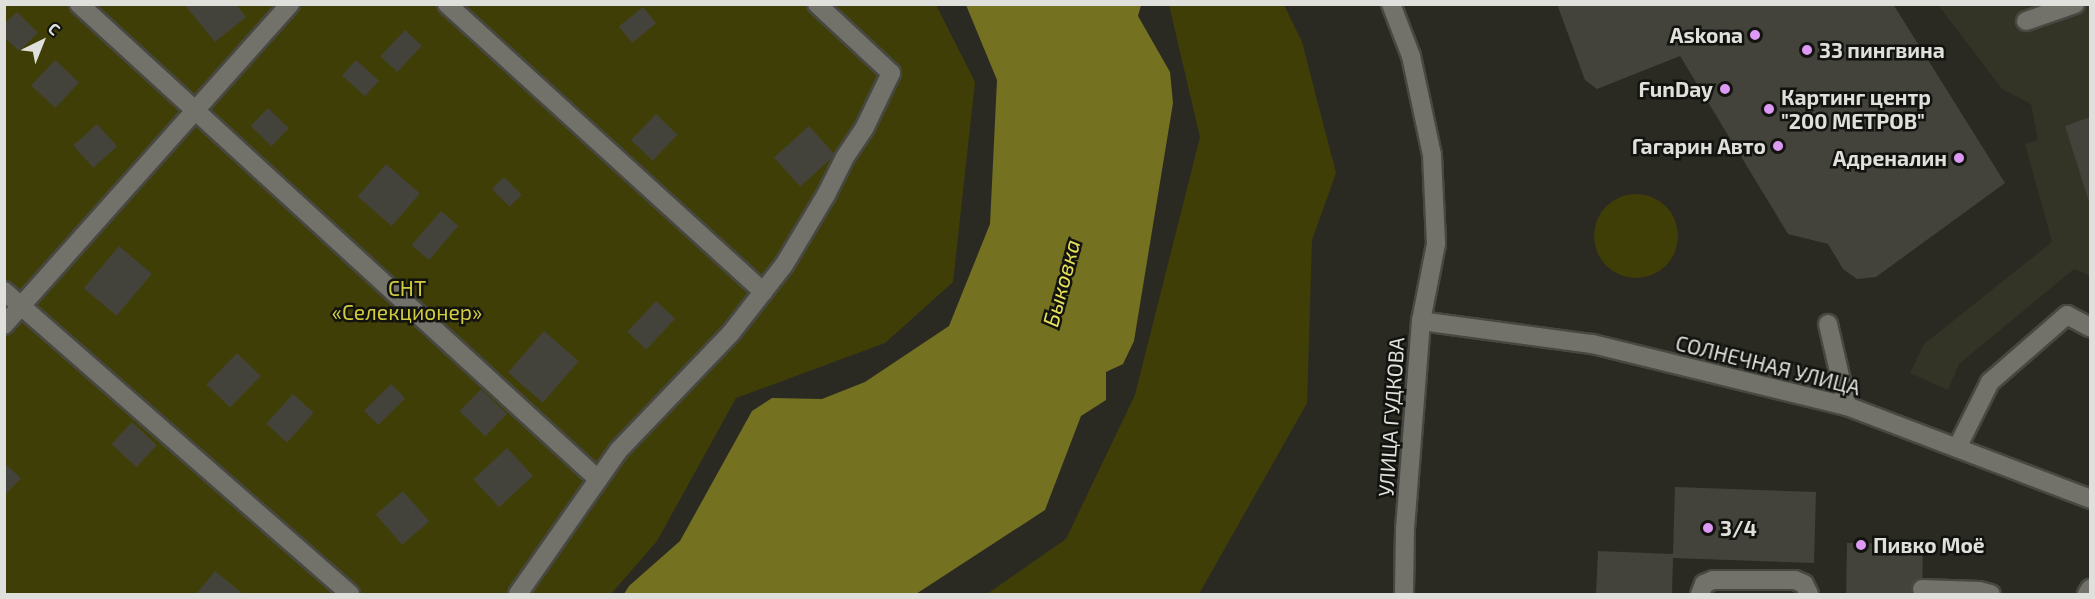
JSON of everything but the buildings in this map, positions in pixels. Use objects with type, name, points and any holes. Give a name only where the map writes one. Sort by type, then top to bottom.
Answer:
[{"type":"street","points":[[79,4],[598,479]]},
{"type":"street","points":[[4,325],[290,4]]},
{"type":"street","points":[[447,4],[764,292]]},
{"type":"street","points":[[518,594],[618,452],[732,333],[764,292],[784,265],[826,195],[845,157],[865,127],[891,73],[817,4]]},
{"type":"street","name":"УЛИЦА ГУДКОВА","points":[[1391,4],[1411,56],[1432,155],[1436,244],[1421,321],[1405,529],[1404,594]]},
{"type":"street","points":[[2026,21],[2075,4]]},
{"type":"street","points":[[4,291],[350,594]]},
{"type":"street","points":[[1958,448],[1990,382],[2067,315],[2091,327]]},
{"type":"street","name":"СОЛНЕЧНАЯ УЛИЦА","points":[[1421,321],[1592,344],[1846,406],[2091,499]]},
{"type":"street","points":[[1828,324],[1846,406]]},
{"type":"street","points":[[1700,594],[1704,584],[1713,580],[1795,580],[1804,584],[1809,594]]},
{"type":"street","points":[[1922,589],[1979,591],[1991,594]]},
{"type":"street","points":[[2088,594],[2091,589]]},
{"type":"shaded area","points":[[1938,5],[2090,5],[2090,276],[2074,269],[1959,364],[1948,390],[1910,373],[1924,344],[2052,242],[2025,144],[2038,140],[2031,104],[2002,89]]},
{"type":"green space","name":"СНТ «Селекционер»","points":[[4,5],[936,5],[975,82],[953,282],[885,343],[736,398],[657,541],[611,594],[5,594]]},
{"type":"green space","points":[[1169,5],[1284,5],[1302,42],[1336,173],[1312,240],[1307,403],[1199,594],[987,594],[1066,539],[1135,395],[1200,137]]},
{"type":"green space","points":[[1628,194],[1644,194],[1660,201],[1671,212],[1678,228],[1675,252],[1666,266],[1644,278],[1628,278],[1612,271],[1601,260],[1594,244],[1594,228],[1601,212],[1612,201]]},
{"type":"water","name":"Быковка","points":[[966,5],[1141,5],[1138,16],[1170,72],[1173,103],[1134,341],[1123,364],[1106,372],[1106,400],[1081,416],[1045,510],[916,594],[624,594],[629,586],[680,541],[752,411],[772,398],[822,399],[865,382],[949,326],[990,224],[997,80]]},
{"type":"place","name":"Askona","points":[[1755,35]]},
{"type":"place","name":"33 пингвина","points":[[1807,50]]},
{"type":"place","name":"FunDay","points":[[1725,89]]},
{"type":"place","name":"Картинг центр \"200 МЕТРОВ\"","points":[[1769,109]]},
{"type":"place","name":"Гагарин Авто","points":[[1778,146]]},
{"type":"place","name":"Адреналин","points":[[1959,158]]},
{"type":"place","name":"3/4","points":[[1708,528]]},
{"type":"place","name":"Пивко Моё","points":[[1861,545]]}]
